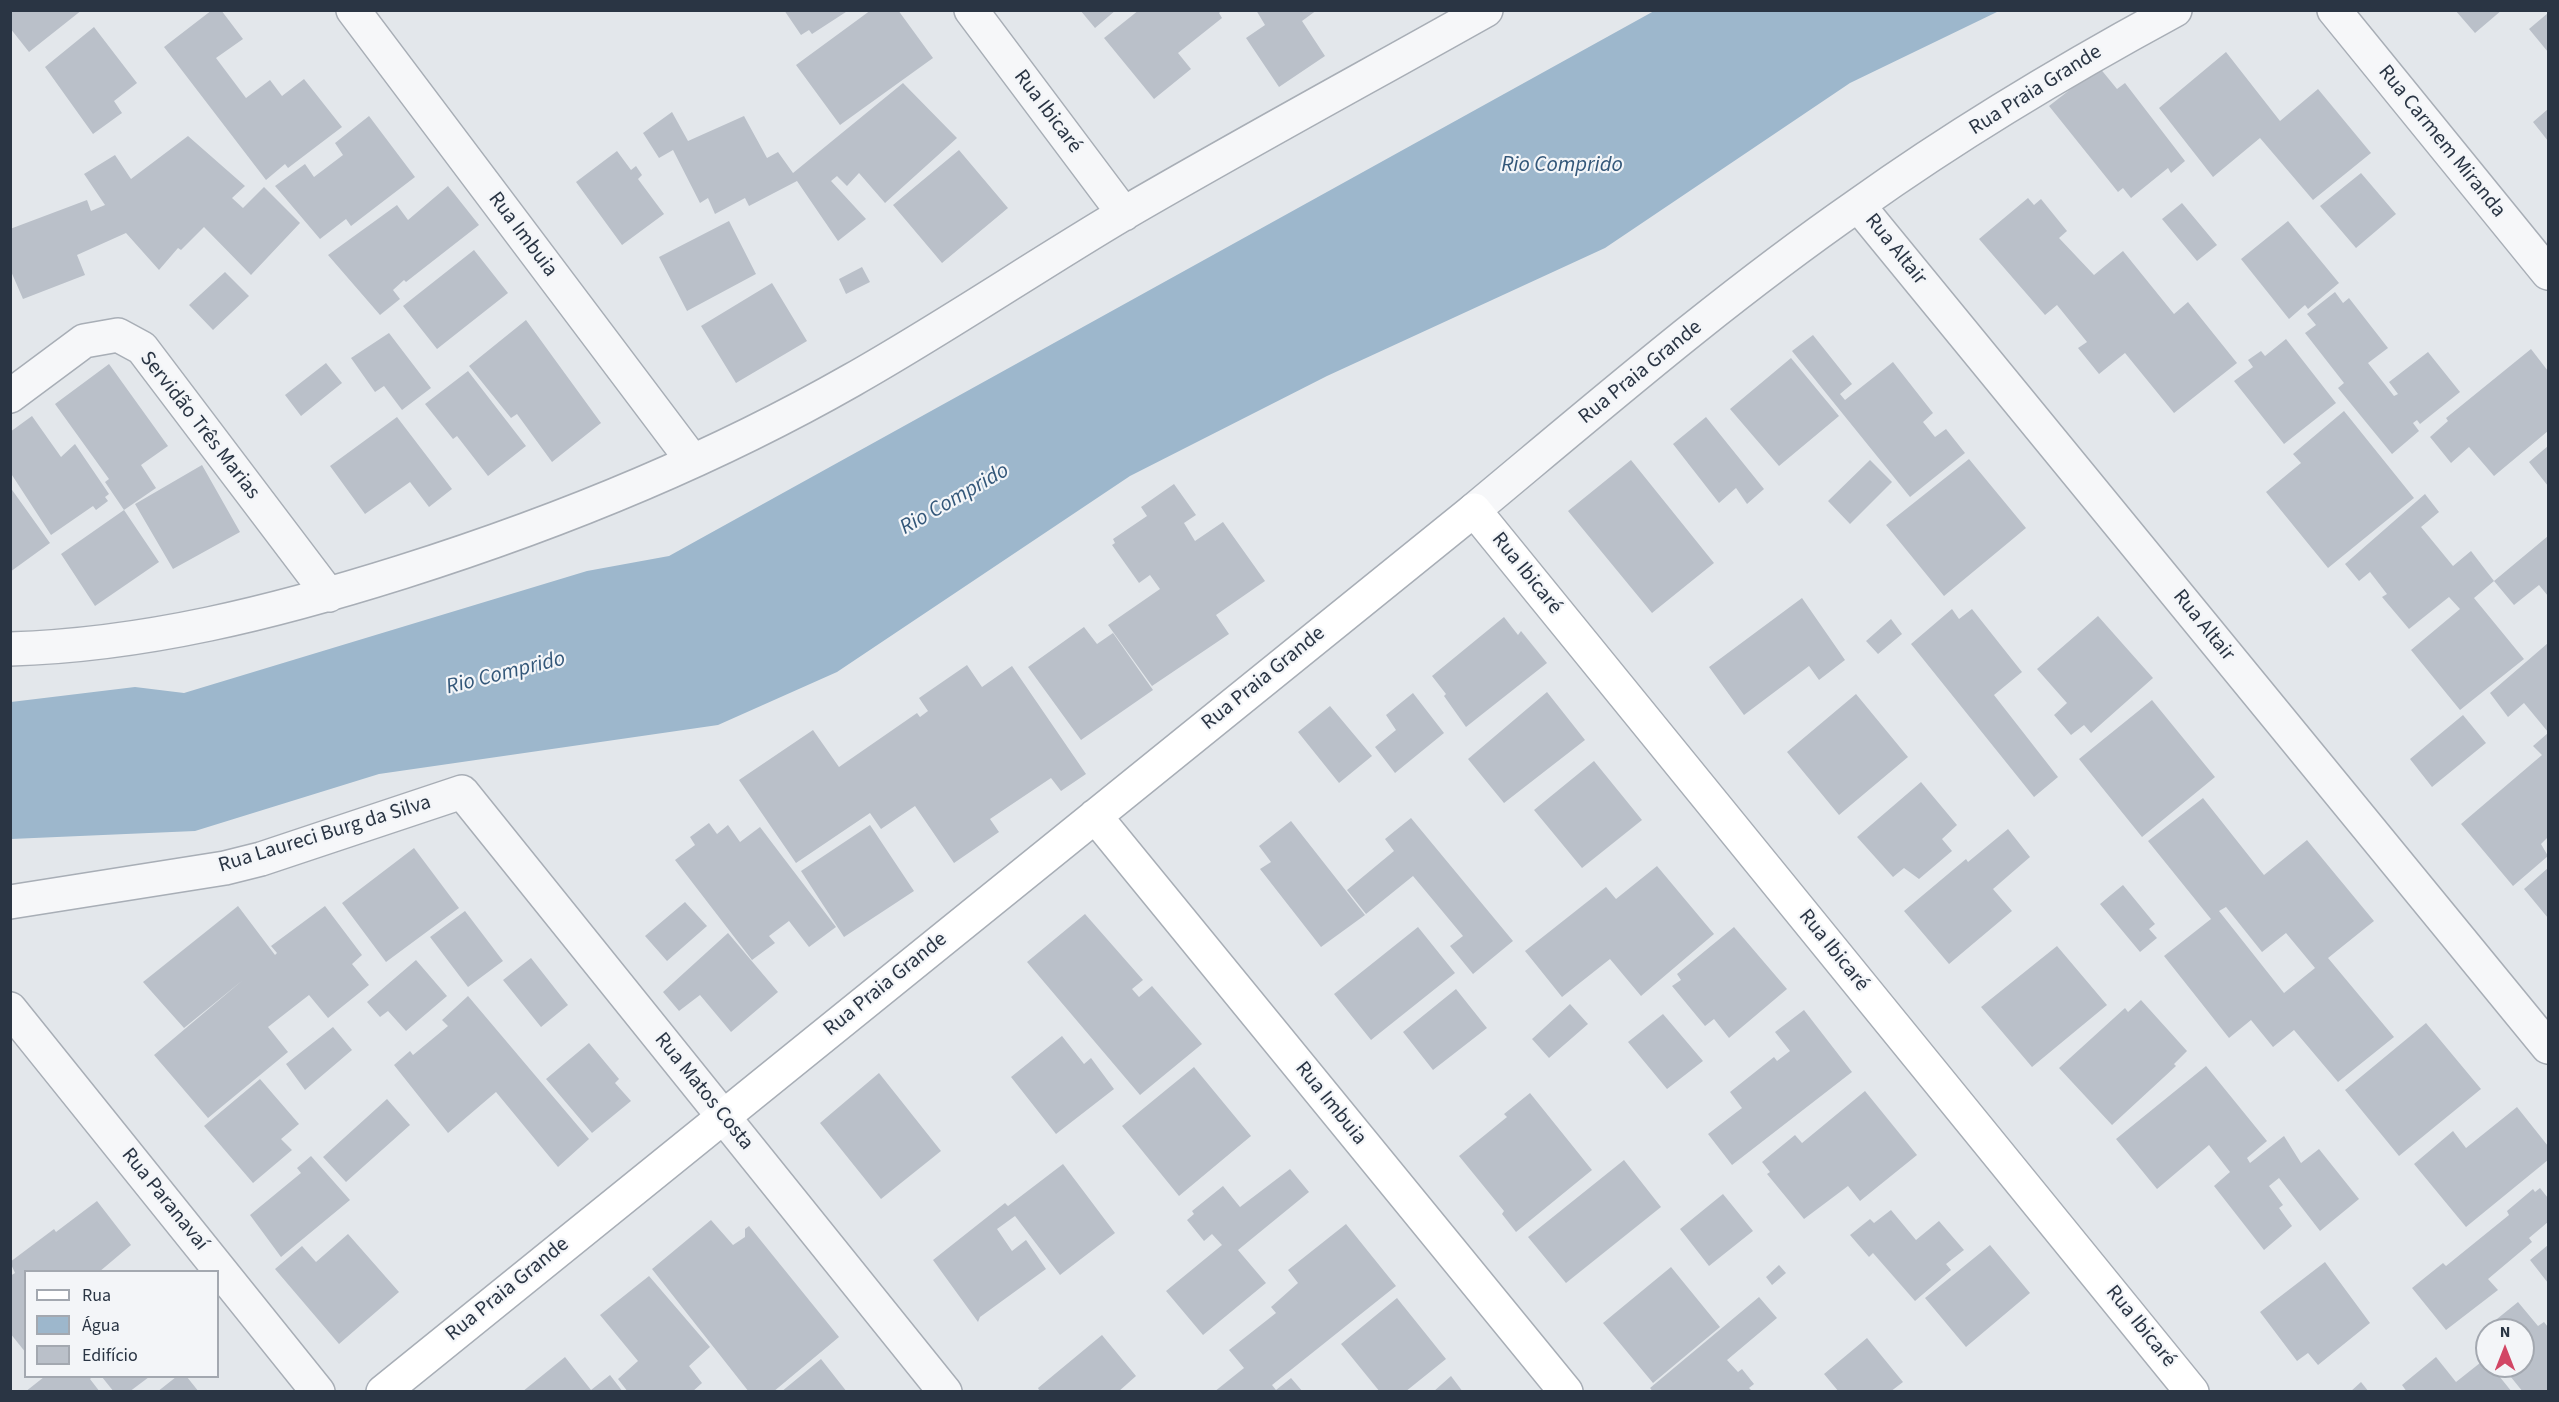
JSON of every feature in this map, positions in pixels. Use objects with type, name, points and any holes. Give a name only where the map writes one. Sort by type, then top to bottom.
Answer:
[{"type":"street","name":"Rua Imbuia","points":[[353,10],[692,460]]},
{"type":"street","name":"Rua Ibicaré","points":[[971,10],[1124,214]]},
{"type":"street","points":[[10,649],[127,638],[232,621],[328,595],[468,551],[591,506],[692,460],[852,380],[1124,214],[1486,10]]},
{"type":"street","name":"Rua Praia Grande","points":[[383,1392],[1733,298],[1858,205],[2028,94],[2175,10]]},
{"type":"street","name":"Rua Carmem Miranda","points":[[2334,10],[2548,273]]},
{"type":"street","name":"Rua Altair","points":[[1858,205],[2548,1047]]},
{"type":"street","name":"Servidão Três Marias","points":[[10,396],[84,341],[118,336],[142,348],[328,595]]},
{"type":"street","name":"Rua Ibicaré","points":[[1474,510],[2192,1392]]},
{"type":"street","name":"Rua Laureci Burg da Silva","points":[[10,902],[225,868],[261,859],[462,792]]},
{"type":"street","name":"Rua Matos Costa","points":[[462,792],[945,1392]]},
{"type":"street","name":"Rua Imbuia","points":[[1095,816],[1566,1392]]},
{"type":"street","name":"Rua Paranavaí","points":[[10,1009],[318,1392]]},
{"type":"water","name":"Rio Comprido","points":[[1654,11],[1999,11],[1850,83],[1605,248],[1327,376],[1130,476],[837,672],[718,725],[379,774],[195,831],[11,839],[11,702],[135,687],[184,693],[587,571],[669,556]]},
{"type":"building","points":[[14,10],[82,10],[29,52],[10,28],[10,13]]},
{"type":"building","points":[[212,10],[221,10],[243,39],[216,58],[246,98],[270,80],[282,96],[304,79],[342,127],[288,168],[285,164],[266,180],[164,47]]},
{"type":"building","points":[[784,10],[849,10],[812,34],[809,30],[801,35]]},
{"type":"building","points":[[871,10],[898,10],[933,58],[840,125],[796,65]]},
{"type":"building","points":[[1080,10],[1116,10],[1095,28]]},
{"type":"building","points":[[1139,10],[1222,10],[1219,13],[1222,18],[1178,53],[1191,69],[1154,99],[1104,38]]},
{"type":"building","points":[[1256,10],[1317,10],[1302,21],[1325,56],[1279,87],[1246,38],[1265,25]]},
{"type":"building","points":[[2455,10],[2502,10],[2475,33]]},
{"type":"building","points":[[2548,13],[2548,52],[2529,29]]},
{"type":"building","points":[[94,27],[137,83],[114,101],[122,113],[93,134],[45,67]]},
{"type":"building","points":[[2226,52],[2280,121],[2318,89],[2371,153],[2313,200],[2260,138],[2213,177],[2159,108]]},
{"type":"building","points":[[2099,67],[2117,89],[2125,83],[2185,161],[2171,173],[2168,168],[2131,198],[2123,188],[2118,192],[2049,106]]},
{"type":"building","points":[[903,83],[957,138],[885,203],[859,173],[847,186],[837,176],[831,181],[866,219],[838,241],[797,181],[749,206],[745,198],[715,214],[708,198],[700,203],[673,150],[659,158],[643,133],[672,112],[688,141],[744,116],[767,158],[778,152],[793,173]]},
{"type":"building","points":[[2548,109],[2548,141],[2533,122]]},
{"type":"building","points":[[369,116],[415,177],[351,226],[346,219],[320,239],[275,186],[305,164],[314,177],[343,155],[335,143]]},
{"type":"building","points":[[188,136],[245,186],[232,198],[243,208],[264,187],[300,223],[251,275],[204,227],[181,250],[178,248],[159,270],[126,233],[77,255],[85,275],[23,299],[10,269],[10,229],[87,200],[91,211],[105,205],[84,174],[115,155],[131,179]]},
{"type":"building","points":[[959,150],[1008,208],[942,263],[893,205]]},
{"type":"building","points":[[617,151],[631,170],[636,166],[642,175],[638,179],[664,214],[622,245],[576,182]]},
{"type":"building","points":[[2361,173],[2396,214],[2356,248],[2320,206]]},
{"type":"building","points":[[448,186],[479,225],[393,290],[400,299],[380,315],[328,255],[397,205],[408,220]]},
{"type":"building","points":[[2028,198],[2034,205],[2041,199],[2067,231],[2059,238],[2094,275],[2123,251],[2174,314],[2188,302],[2237,363],[2174,413],[2125,353],[2099,374],[2078,348],[2087,342],[2057,305],[2045,315],[1979,239]]},
{"type":"building","points":[[2182,203],[2217,245],[2197,261],[2162,219]]},
{"type":"building","points":[[729,221],[756,274],[687,311],[659,257]]},
{"type":"building","points":[[2288,221],[2339,283],[2308,309],[2305,305],[2289,319],[2241,259]]},
{"type":"building","points":[[474,250],[508,293],[437,349],[403,306]]},
{"type":"building","points":[[862,267],[870,282],[846,294],[839,279]]},
{"type":"building","points":[[225,272],[249,296],[213,330],[189,305]]},
{"type":"building","points":[[772,283],[807,341],[736,383],[701,326]]},
{"type":"building","points":[[2335,292],[2343,303],[2349,298],[2388,348],[2368,363],[2394,396],[2398,394],[2389,382],[2428,352],[2460,392],[2420,424],[2417,420],[2413,423],[2419,431],[2392,454],[2338,388],[2344,383],[2305,333],[2316,325],[2307,314]]},
{"type":"building","points":[[526,320],[601,423],[552,462],[517,414],[511,418],[469,366]]},
{"type":"building","points":[[389,333],[431,388],[402,410],[384,386],[375,392],[351,358]]},
{"type":"building","points":[[1813,335],[1852,384],[1840,394],[1845,400],[1893,362],[1933,413],[1923,422],[1935,437],[1946,429],[1965,453],[1910,497],[1792,351]]},
{"type":"building","points":[[2286,339],[2336,403],[2284,444],[2234,381],[2253,367],[2248,360],[2261,351],[2265,356]]},
{"type":"building","points":[[2531,349],[2548,371],[2548,431],[2494,476],[2469,447],[2451,463],[2430,437],[2448,421],[2446,418]]},
{"type":"building","points":[[1791,358],[1839,416],[1779,466],[1730,409]]},
{"type":"building","points":[[326,363],[342,383],[301,416],[285,395]]},
{"type":"building","points":[[109,364],[168,446],[141,465],[156,488],[124,510],[105,482],[109,479],[55,404]]},
{"type":"building","points":[[468,371],[526,446],[488,476],[457,436],[453,439],[425,404]]},
{"type":"building","points":[[2344,411],[2414,498],[2328,568],[2266,492],[2301,463],[2293,454]]},
{"type":"building","points":[[32,416],[61,457],[75,444],[109,494],[105,497],[108,501],[96,510],[93,506],[51,535],[10,472],[10,432]]},
{"type":"building","points":[[397,417],[452,489],[429,507],[410,482],[365,514],[330,466]]},
{"type":"building","points":[[1706,417],[1764,489],[1747,504],[1736,488],[1719,503],[1673,444]]},
{"type":"building","points":[[2548,446],[2548,486],[2529,462]]},
{"type":"building","points":[[1969,459],[2026,528],[1944,596],[1886,525]]},
{"type":"building","points":[[1631,460],[1714,563],[1652,613],[1568,511]]},
{"type":"building","points":[[1870,460],[1892,482],[1850,524],[1828,501]]},
{"type":"building","points":[[202,465],[240,532],[173,569],[135,504]]},
{"type":"building","points":[[1174,484],[1196,515],[1184,523],[1195,541],[1223,522],[1265,581],[1216,615],[1229,634],[1152,686],[1108,625],[1160,589],[1150,575],[1139,583],[1112,545],[1115,543],[1113,539],[1147,516],[1141,507]]},
{"type":"building","points":[[10,487],[50,543],[10,572]]},
{"type":"building","points":[[2425,494],[2439,512],[2421,527],[2453,566],[2471,551],[2494,581],[2474,598],[2524,659],[2460,710],[2411,650],[2460,609],[2449,597],[2409,629],[2382,597],[2387,594],[2370,572],[2359,581],[2345,564]]},
{"type":"building","points":[[124,510],[159,562],[95,606],[61,554]]},
{"type":"building","points":[[2548,536],[2548,596],[2539,585],[2514,605],[2494,581]]},
{"type":"building","points":[[1802,598],[1845,660],[1819,680],[1809,666],[1744,715],[1709,667]]},
{"type":"building","points":[[1952,609],[1959,619],[1972,609],[2022,672],[1994,695],[2058,777],[2034,797],[1911,644]]},
{"type":"building","points":[[2098,616],[2153,678],[2091,733],[2084,725],[2071,735],[2054,715],[2067,703],[2037,669]]},
{"type":"building","points":[[1504,617],[1518,635],[1521,631],[1547,663],[1466,727],[1432,676]]},
{"type":"building","points":[[1891,619],[1902,634],[1878,654],[1866,641]]},
{"type":"building","points":[[1084,627],[1097,644],[1113,633],[1153,690],[1081,740],[1028,667]]},
{"type":"building","points":[[2548,643],[2548,732],[2524,703],[2508,717],[2490,693]]},
{"type":"building","points":[[967,665],[982,687],[1012,666],[1086,774],[1061,791],[1051,778],[990,819],[999,832],[954,863],[915,806],[881,829],[870,813],[796,863],[739,780],[813,730],[839,767],[917,713],[920,717],[928,711],[919,698]]},
{"type":"building","points":[[1547,692],[1585,740],[1504,803],[1468,759]]},
{"type":"building","points":[[1413,693],[1444,733],[1395,773],[1375,747],[1396,730],[1386,715]]},
{"type":"building","points":[[1856,694],[1908,757],[1839,815],[1787,752]]},
{"type":"building","points":[[2152,700],[2215,777],[2142,837],[2079,759]]},
{"type":"building","points":[[1330,706],[1372,756],[1339,783],[1298,732]]},
{"type":"building","points":[[2463,715],[2486,743],[2432,787],[2410,759]]},
{"type":"building","points":[[2548,733],[2548,837],[2541,844],[2548,856],[2513,886],[2461,824],[2542,755],[2533,746]]},
{"type":"building","points":[[1594,761],[1642,820],[1582,868],[1534,810]]},
{"type":"building","points":[[1921,782],[1957,825],[1942,839],[1952,851],[1919,879],[1904,868],[1893,877],[1857,837]]},
{"type":"building","points":[[2203,798],[2264,875],[2307,840],[2374,921],[2328,958],[2394,1037],[2338,1082],[2294,1030],[2273,1047],[2251,1020],[2229,1038],[2164,956],[2211,919],[2148,841]],"holes":[[[2226,907],[2262,952],[2286,933],[2315,968],[2284,993],[2219,911]]]},
{"type":"building","points":[[1411,818],[1513,941],[1473,974],[1450,946],[1463,936],[1413,876],[1366,914],[1347,890],[1394,851],[1385,839]]},
{"type":"building","points":[[1291,821],[1365,915],[1321,947],[1260,869],[1271,862],[1259,846]]},
{"type":"building","points":[[709,823],[717,834],[728,825],[740,842],[760,827],[836,927],[809,947],[789,921],[769,936],[775,943],[752,960],[675,860],[695,845],[690,837]]},
{"type":"building","points":[[870,825],[914,891],[844,937],[801,871]]},
{"type":"building","points":[[2008,829],[2030,857],[1993,889],[2012,911],[1949,964],[1904,911],[1966,859],[1968,862]]},
{"type":"building","points":[[414,848],[459,908],[386,962],[342,903]]},
{"type":"building","points":[[1657,866],[1714,934],[1641,996],[1610,959],[1562,997],[1525,951],[1606,887],[1616,899]]},
{"type":"building","points":[[2548,868],[2548,918],[2524,889]]},
{"type":"building","points":[[2123,885],[2155,924],[2149,929],[2157,938],[2140,952],[2100,904]]},
{"type":"building","points":[[685,902],[707,926],[667,961],[645,936]]},
{"type":"building","points":[[238,906],[275,955],[277,953],[271,946],[325,906],[362,955],[352,964],[369,985],[328,1018],[309,995],[268,1027],[288,1052],[208,1118],[154,1055],[243,980],[184,1028],[143,982]]},
{"type":"building","points":[[465,911],[503,961],[468,987],[430,937]]},
{"type":"building","points":[[1085,914],[1143,980],[1132,989],[1139,997],[1152,986],[1202,1044],[1140,1095],[1027,962]]},
{"type":"building","points":[[1418,927],[1455,973],[1371,1040],[1334,994]]},
{"type":"building","points":[[1734,927],[1787,989],[1729,1038],[1714,1019],[1705,1026],[1672,986],[1681,980],[1677,974]]},
{"type":"building","points":[[728,933],[778,992],[731,1032],[700,995],[679,1011],[663,992]]},
{"type":"building","points":[[2057,946],[2107,1005],[2032,1067],[1981,1007]]},
{"type":"building","points":[[531,958],[568,1005],[541,1027],[503,980]]},
{"type":"building","points":[[416,960],[447,996],[406,1031],[388,1011],[380,1017],[367,1002]]},
{"type":"building","points":[[1456,989],[1487,1028],[1433,1070],[1403,1032]]},
{"type":"building","points":[[468,996],[589,1139],[558,1167],[496,1092],[448,1133],[394,1065],[410,1051],[413,1055],[448,1026],[442,1020]]},
{"type":"building","points":[[2141,1000],[2187,1051],[2174,1064],[2176,1066],[2112,1125],[2059,1068],[2125,1008],[2128,1012]]},
{"type":"building","points":[[1570,1004],[1588,1024],[1549,1058],[1532,1039]]},
{"type":"building","points":[[1804,1010],[1852,1072],[1732,1165],[1708,1134],[1742,1108],[1730,1092],[1774,1057],[1777,1061],[1790,1051],[1775,1032]]},
{"type":"building","points":[[1663,1014],[1703,1061],[1667,1089],[1628,1042]]},
{"type":"building","points":[[2426,1023],[2481,1089],[2399,1156],[2345,1090]]},
{"type":"building","points":[[333,1027],[352,1050],[305,1090],[286,1064]]},
{"type":"building","points":[[1062,1036],[1084,1064],[1091,1058],[1114,1089],[1056,1134],[1011,1077]]},
{"type":"building","points":[[589,1043],[619,1079],[615,1083],[631,1101],[592,1133],[546,1079]]},
{"type":"building","points":[[2206,1066],[2267,1141],[2247,1158],[2250,1163],[2284,1136],[2301,1163],[2319,1149],[2359,1199],[2320,1231],[2279,1178],[2269,1186],[2283,1205],[2279,1208],[2292,1226],[2264,1250],[2214,1186],[2230,1172],[2209,1145],[2157,1189],[2116,1139]]},
{"type":"building","points":[[1194,1067],[1251,1136],[1179,1196],[1122,1126]]},
{"type":"building","points":[[879,1073],[941,1151],[881,1199],[820,1123]]},
{"type":"building","points":[[260,1079],[299,1124],[281,1139],[292,1150],[253,1183],[204,1126]]},
{"type":"building","points":[[1865,1091],[1917,1155],[1860,1201],[1848,1186],[1804,1219],[1767,1174],[1770,1172],[1762,1162],[1795,1135],[1802,1143]]},
{"type":"building","points":[[1530,1093],[1592,1170],[1516,1232],[1502,1214],[1504,1211],[1459,1156],[1507,1117],[1504,1114]]},
{"type":"building","points":[[387,1099],[410,1125],[346,1182],[323,1157]]},
{"type":"building","points":[[2517,1107],[2548,1146],[2548,1160],[2466,1227],[2414,1164],[2453,1131],[2466,1148]]},
{"type":"building","points":[[311,1156],[350,1200],[281,1257],[250,1215],[301,1173],[297,1168]]},
{"type":"building","points":[[1624,1160],[1661,1207],[1566,1283],[1528,1237]]},
{"type":"building","points":[[1063,1164],[1115,1233],[1060,1275],[1015,1216],[997,1229],[1012,1251],[1026,1240],[1046,1269],[980,1317],[978,1322],[933,1260],[1005,1203],[1008,1206]]},
{"type":"building","points":[[1290,1169],[1309,1192],[1238,1250],[1266,1283],[1203,1335],[1166,1291],[1222,1245],[1212,1234],[1204,1241],[1187,1220],[1194,1214],[1192,1211],[1223,1186],[1240,1207]]},
{"type":"building","points":[[2540,1188],[2548,1198],[2548,1222],[2529,1238],[2532,1242],[2488,1279],[2498,1290],[2446,1330],[2412,1288],[2443,1263],[2446,1266],[2509,1215],[2507,1211],[2533,1189],[2535,1192]]},
{"type":"building","points":[[1723,1194],[1753,1231],[1709,1266],[1680,1229]]},
{"type":"building","points":[[97,1201],[131,1245],[101,1270],[24,1270],[24,1350],[10,1333],[10,1276],[15,1273],[10,1262],[54,1229],[56,1232]]},
{"type":"building","points":[[1891,1210],[1916,1240],[1939,1221],[1964,1250],[1946,1264],[1951,1270],[1915,1301],[1873,1253],[1869,1257],[1850,1235],[1870,1219],[1874,1223]]},
{"type":"building","points":[[711,1220],[733,1245],[745,1237],[745,1229],[749,1226],[839,1337],[773,1392],[749,1392],[652,1269]]},
{"type":"building","points":[[1346,1224],[1396,1286],[1272,1385],[1276,1390],[1291,1378],[1303,1392],[1214,1392],[1244,1368],[1229,1350],[1276,1313],[1271,1307],[1298,1283],[1288,1270]]},
{"type":"building","points":[[348,1234],[399,1292],[339,1344],[275,1269],[302,1246],[316,1262]]},
{"type":"building","points":[[1990,1245],[2030,1293],[1966,1347],[1925,1298]]},
{"type":"building","points":[[2548,1245],[2548,1283],[2530,1260]]},
{"type":"building","points":[[2325,1262],[2370,1323],[2318,1365],[2308,1353],[2297,1361],[2260,1312]]},
{"type":"building","points":[[1779,1265],[1786,1273],[1772,1285],[1766,1277]]},
{"type":"building","points":[[1671,1267],[1720,1327],[1653,1383],[1603,1323]]},
{"type":"building","points":[[649,1276],[710,1347],[689,1366],[702,1383],[692,1392],[628,1392],[618,1379],[638,1361],[600,1315]]},
{"type":"building","points":[[1759,1297],[1777,1318],[1727,1360],[1738,1372],[1742,1369],[1754,1384],[1749,1388],[1753,1392],[1653,1392],[1650,1388]]},
{"type":"building","points":[[1397,1298],[1446,1359],[1405,1392],[1380,1392],[1341,1344]]},
{"type":"building","points":[[2518,1302],[2531,1318],[2498,1318]]},
{"type":"building","points":[[2535,1322],[2538,1326],[2544,1322],[2548,1327],[2548,1392],[2523,1392],[2512,1378],[2535,1378]]},
{"type":"building","points":[[1102,1335],[1136,1376],[1118,1392],[1040,1392],[1038,1388]]},
{"type":"building","points":[[1867,1338],[1903,1382],[1890,1392],[1839,1392],[1824,1374]]},
{"type":"building","points":[[565,1357],[591,1390],[610,1375],[623,1392],[522,1392]]},
{"type":"building","points":[[2436,1357],[2456,1382],[2475,1367],[2475,1378],[2501,1378],[2512,1392],[2407,1392],[2402,1385]]},
{"type":"building","points":[[821,1359],[847,1392],[781,1392]]},
{"type":"building","points":[[1451,1376],[1463,1392],[1433,1392]]},
{"type":"building","points":[[43,1378],[91,1378],[100,1392],[25,1392]]},
{"type":"building","points":[[103,1378],[148,1378],[129,1392],[114,1392]]},
{"type":"building","points":[[175,1378],[188,1378],[199,1392],[157,1392]]},
{"type":"building","points":[[2361,1382],[2369,1392],[2350,1392]]}]
